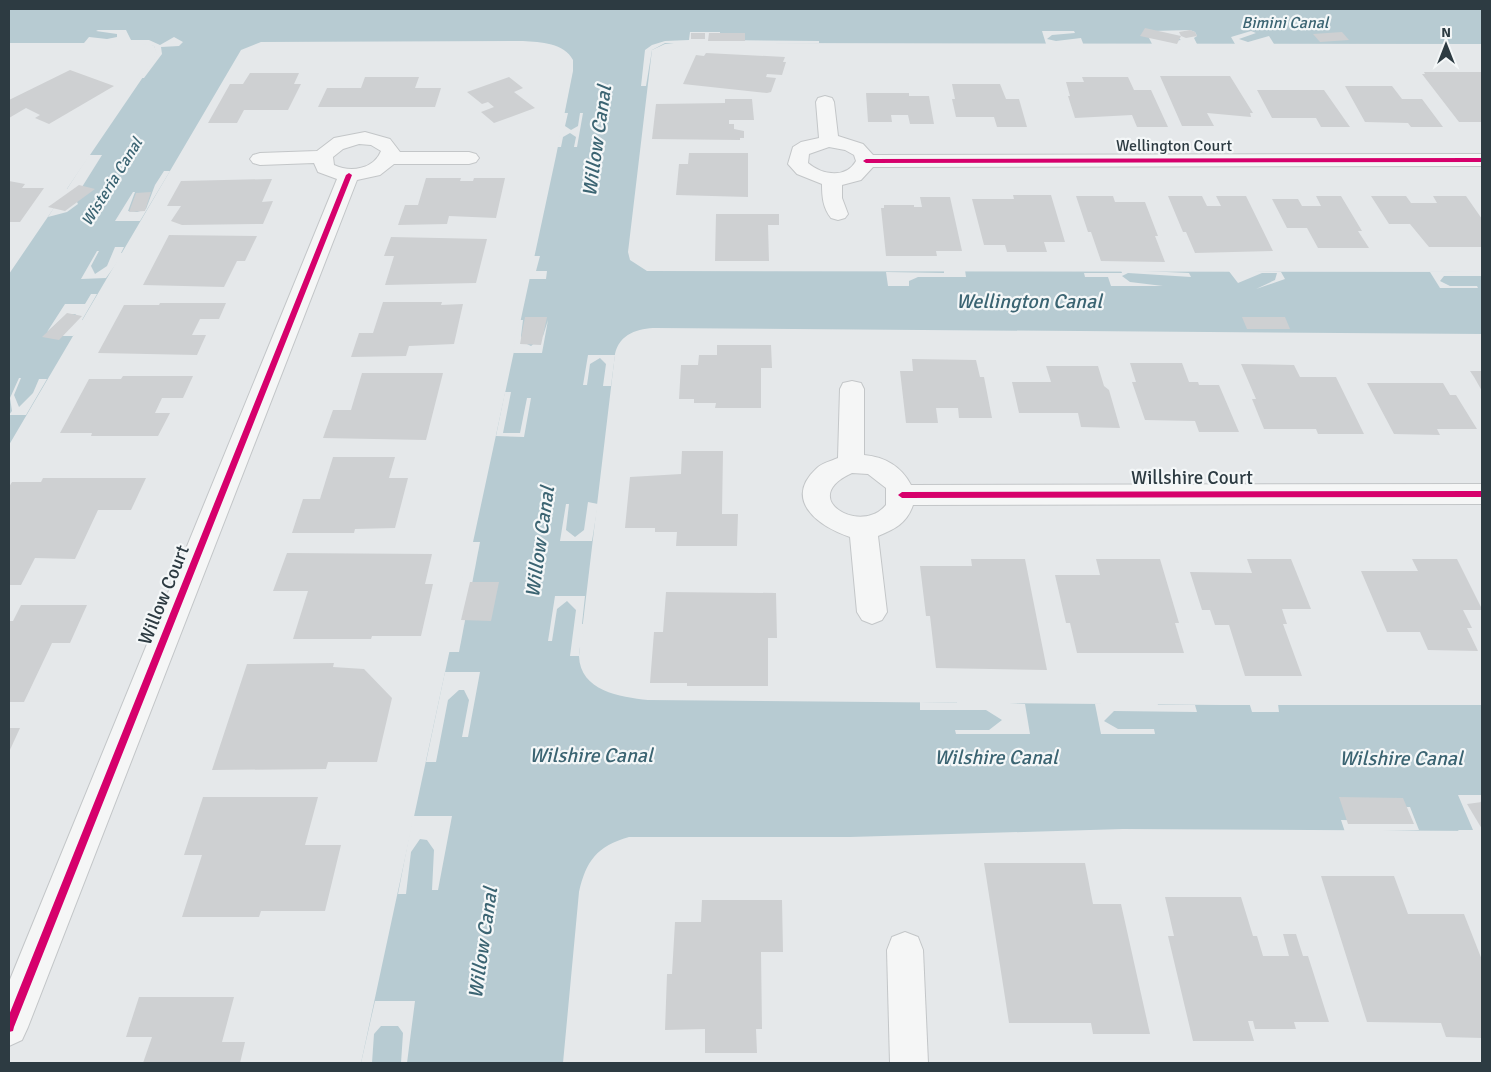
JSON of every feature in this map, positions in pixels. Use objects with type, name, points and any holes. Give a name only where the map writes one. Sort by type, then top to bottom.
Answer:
[{"type":"street","points":[[825,102],[829,141]]},
{"type":"street","points":[[365,138],[375,139],[388,146],[391,151],[390,158],[386,163],[370,172],[349,175],[331,172],[322,163],[323,157],[336,145],[365,138]]},
{"type":"street","points":[[829,141],[852,145],[860,150],[866,161],[863,169],[856,174],[832,179],[811,175],[798,164],[800,151],[808,146],[829,141]]},
{"type":"street","points":[[260,159],[323,157]]},
{"type":"street","points":[[390,158],[469,158]]},
{"type":"street","name":"Wellington Court","points":[[866,161],[1482,160]]},
{"type":"street","name":"Willow Court","points":[[9,1027],[349,175]]},
{"type":"street","points":[[832,179],[832,198],[838,214]]},
{"type":"street","points":[[851,464],[852,389]]},
{"type":"street","points":[[851,464],[878,467],[890,474],[899,484],[902,494],[901,506],[894,516],[884,523],[863,527],[838,523],[826,516],[818,505],[815,494],[817,484],[824,474],[835,467],[851,464]]},
{"type":"street","name":"Willshire Court","points":[[902,494],[1482,494]]},
{"type":"street","points":[[863,527],[872,612]]},
{"type":"street","points":[[905,950],[909,1063]]},
{"type":"water","points":[[9,9],[1482,9],[1482,44],[674,43],[665,44],[652,50],[628,252],[630,260],[647,271],[1482,272],[1482,334],[656,328],[643,329],[631,333],[617,347],[615,354],[579,656],[581,668],[594,685],[614,694],[648,700],[1221,705],[1482,705],[1482,831],[1123,829],[850,837],[629,837],[601,850],[589,863],[582,881],[579,892],[563,1063],[361,1063],[556,156],[573,71],[573,60],[564,50],[551,44],[523,41],[261,42],[241,50],[9,445],[9,274],[158,55],[154,46],[147,43],[9,43]]},
{"type":"pier","points":[[126,30],[131,40],[149,40],[160,45],[174,37],[183,42],[179,46],[161,47],[162,54],[144,78],[141,78],[157,55],[154,46],[138,43],[107,45],[108,43],[84,43],[89,37],[107,39],[117,37],[117,34],[96,31]]},
{"type":"pier","points":[[1190,30],[1195,32],[1197,36],[1194,38],[1197,44],[1190,44],[1190,47],[1152,44],[1148,36],[1172,41],[1181,40],[1175,36],[1152,31]]},
{"type":"pier","points":[[1042,31],[1074,31],[1075,33],[1052,35],[1047,39],[1056,41],[1081,38],[1084,46],[1046,44]]},
{"type":"pier","points":[[1251,31],[1256,33],[1239,39],[1248,42],[1269,36],[1274,44],[1235,44],[1231,37]]},
{"type":"pier","points":[[690,32],[720,32],[720,40],[819,41],[819,43],[665,43],[652,50],[646,86],[641,86],[645,50],[652,45],[665,41],[689,40]]},
{"type":"pier","points":[[564,113],[568,113],[565,126],[571,130],[578,126],[580,113],[583,113],[577,147],[574,147],[576,137],[570,133],[563,137],[561,147],[557,147]]},
{"type":"pier","points":[[89,155],[102,155],[82,187],[76,200],[78,204],[67,212],[48,217],[60,198],[58,197],[63,189],[67,189]]},
{"type":"pier","points":[[164,171],[170,171],[140,221],[115,221],[133,192],[135,192],[128,211],[137,212],[146,209],[155,185]]},
{"type":"pier","points":[[115,247],[124,247],[121,253],[124,253],[106,278],[81,279],[97,251],[99,251],[91,266],[95,274],[107,266]]},
{"type":"pier","points":[[531,256],[540,256],[536,271],[547,271],[546,279],[529,279]]},
{"type":"pier","points":[[944,270],[965,270],[966,277],[918,277],[909,281],[909,286],[888,286],[886,272],[944,273]]},
{"type":"pier","points":[[1121,270],[1189,273],[1191,277],[1128,273],[1122,276],[1130,282],[1163,286],[1111,286],[1108,277],[1085,277],[1084,273],[1122,273]]},
{"type":"pier","points":[[1228,270],[1281,272],[1285,279],[1256,289],[1275,280],[1277,273],[1262,273],[1238,283]]},
{"type":"pier","points":[[1465,270],[1482,270],[1482,276],[1444,276],[1440,281],[1450,286],[1477,286],[1478,288],[1440,288],[1430,272],[1466,272]]},
{"type":"pier","points":[[91,294],[97,294],[82,320],[85,321],[78,332],[73,336],[61,336],[79,317],[75,314],[66,315],[47,332],[65,304],[85,304]]},
{"type":"pier","points":[[520,320],[523,320],[521,336],[523,342],[531,346],[543,336],[548,320],[542,353],[513,353],[515,341],[513,341]]},
{"type":"pier","points":[[588,355],[615,355],[611,386],[603,386],[606,364],[600,358],[590,364],[587,385],[583,385]]},
{"type":"pier","points":[[19,378],[21,378],[14,395],[19,407],[33,393],[39,379],[47,379],[26,415],[9,415],[12,411],[10,398]]},
{"type":"pier","points":[[505,392],[511,392],[503,433],[520,433],[527,398],[531,398],[524,437],[496,436]]},
{"type":"pier","points":[[588,502],[598,504],[592,541],[560,541],[566,504],[569,504],[566,530],[575,537],[584,530]]},
{"type":"pier","points":[[470,542],[480,542],[459,652],[447,652]]},
{"type":"pier","points":[[555,596],[585,596],[582,624],[585,624],[579,656],[570,656],[576,610],[567,601],[557,609],[552,641],[548,641]]},
{"type":"pier","points":[[445,672],[480,672],[468,737],[462,737],[469,700],[464,690],[459,690],[448,700],[436,762],[426,762]]},
{"type":"pier","points":[[957,700],[1025,704],[1030,734],[956,734],[955,730],[989,730],[1002,720],[986,710],[920,710],[920,702],[957,703]]},
{"type":"pier","points":[[1135,702],[1157,702],[1158,705],[1195,705],[1197,712],[1114,711],[1104,721],[1118,729],[1154,729],[1155,734],[1101,734],[1095,704],[1135,704]]},
{"type":"pier","points":[[1249,702],[1337,702],[1338,704],[1278,704],[1279,712],[1252,712]]},
{"type":"pier","points":[[1458,795],[1482,795],[1478,818],[1482,821],[1482,833],[1460,833],[1458,830],[1473,830]]},
{"type":"pier","points":[[1403,807],[1410,807],[1419,830],[1345,832],[1341,820],[1408,821]]},
{"type":"pier","points":[[413,816],[452,816],[438,890],[432,890],[434,850],[427,840],[420,839],[411,852],[406,894],[398,894]]},
{"type":"pier","points":[[375,1001],[415,1001],[407,1063],[401,1063],[403,1033],[398,1026],[381,1026],[374,1034],[372,1063],[361,1063]]},
{"type":"building","points":[[1145,28],[1181,36],[1177,44],[1140,36]]},
{"type":"building","points":[[1190,30],[1195,32],[1197,36],[1186,38],[1181,36],[1179,32]]},
{"type":"building","points":[[1342,32],[1349,40],[1320,42],[1313,34]]},
{"type":"building","points":[[691,33],[705,33],[705,39],[691,39]]},
{"type":"building","points":[[709,33],[745,33],[745,41],[708,41]]},
{"type":"building","points":[[706,53],[785,57],[783,62],[786,62],[782,75],[767,74],[766,77],[776,78],[771,92],[767,93],[683,84],[696,55],[704,56]]},
{"type":"building","points":[[70,70],[114,86],[49,124],[35,118],[40,115],[26,108],[9,118],[9,100]]},
{"type":"building","points":[[1424,72],[1482,72],[1482,122],[1459,122],[1422,74],[1425,74]]},
{"type":"building","points":[[250,73],[299,73],[294,84],[301,84],[288,110],[244,110],[237,123],[208,123],[230,84],[243,84]]},
{"type":"building","points":[[1160,76],[1230,76],[1253,113],[1250,113],[1251,117],[1207,113],[1214,126],[1182,126]]},
{"type":"building","points":[[365,77],[419,77],[415,88],[441,88],[435,107],[318,107],[327,88],[361,88]]},
{"type":"building","points":[[509,77],[523,88],[514,92],[535,108],[494,123],[481,112],[494,107],[488,102],[482,104],[467,92]]},
{"type":"building","points":[[1082,77],[1128,77],[1134,90],[1151,90],[1168,127],[1137,127],[1132,115],[1075,118],[1066,82],[1084,82]]},
{"type":"building","points":[[952,84],[1000,84],[1006,99],[1019,99],[1027,127],[997,127],[994,117],[956,117],[952,99],[955,99]]},
{"type":"building","points":[[1345,86],[1392,86],[1402,99],[1422,99],[1443,127],[1411,127],[1408,123],[1365,122]]},
{"type":"building","points":[[1257,90],[1324,90],[1350,127],[1321,127],[1316,118],[1272,118]]},
{"type":"building","points":[[866,93],[909,93],[909,96],[929,96],[934,124],[910,124],[908,115],[891,115],[892,122],[868,122]]},
{"type":"building","points":[[725,99],[752,99],[754,120],[729,120],[729,124],[734,124],[734,129],[744,131],[744,138],[740,138],[740,140],[652,139],[656,104],[725,103]]},
{"type":"building","points":[[689,153],[748,153],[748,197],[676,195],[679,164],[688,164]]},
{"type":"building","points":[[426,178],[461,178],[460,181],[473,181],[474,178],[505,178],[496,218],[449,216],[447,224],[398,225],[405,205],[418,205]]},
{"type":"building","points":[[272,179],[262,202],[273,201],[263,224],[182,225],[171,221],[181,206],[167,206],[181,181]]},
{"type":"building","points":[[9,181],[25,184],[22,188],[44,188],[20,222],[9,222]]},
{"type":"building","points":[[79,185],[95,189],[65,211],[48,207]]},
{"type":"building","points":[[151,192],[145,211],[129,212],[136,193]]},
{"type":"building","points":[[1013,195],[1051,195],[1065,242],[1044,242],[1047,252],[1007,252],[1005,245],[984,245],[972,199],[1014,199]]},
{"type":"building","points":[[1076,196],[1113,196],[1115,202],[1145,202],[1158,236],[1155,236],[1165,262],[1101,261],[1091,232],[1088,232]]},
{"type":"building","points":[[1168,196],[1202,196],[1207,206],[1221,206],[1216,196],[1246,196],[1273,251],[1195,253],[1186,232],[1183,232]]},
{"type":"building","points":[[1316,196],[1341,196],[1362,231],[1358,231],[1369,248],[1318,248],[1307,228],[1287,228],[1272,199],[1298,199],[1302,206],[1321,206]]},
{"type":"building","points":[[1371,196],[1406,196],[1411,203],[1437,203],[1433,196],[1466,196],[1482,219],[1482,247],[1429,247],[1410,224],[1389,224]]},
{"type":"building","points":[[920,197],[950,197],[962,251],[936,251],[937,256],[886,256],[881,208],[884,208],[884,205],[914,205],[914,207],[922,207]]},
{"type":"building","points":[[716,214],[779,214],[779,225],[768,225],[769,261],[715,261]]},
{"type":"building","points":[[169,235],[257,236],[245,261],[237,261],[224,287],[143,285]]},
{"type":"building","points":[[391,237],[487,239],[476,283],[385,285],[394,256],[384,256]]},
{"type":"building","points":[[383,302],[442,302],[441,305],[463,304],[454,344],[409,346],[406,356],[351,357],[359,333],[373,333]]},
{"type":"building","points":[[160,303],[226,303],[219,319],[200,319],[192,335],[206,335],[197,355],[98,353],[124,305],[159,305]]},
{"type":"building","points":[[67,313],[82,316],[59,340],[42,337]]},
{"type":"building","points":[[525,317],[547,317],[541,345],[520,344]]},
{"type":"building","points":[[1242,317],[1285,317],[1290,329],[1247,329]]},
{"type":"building","points":[[717,345],[771,345],[772,368],[761,368],[761,408],[715,408],[716,403],[694,403],[694,399],[679,399],[681,365],[698,365],[699,355],[717,355]]},
{"type":"building","points":[[912,359],[976,360],[980,377],[984,377],[992,418],[959,418],[958,408],[936,408],[938,423],[906,423],[900,371],[913,371]]},
{"type":"building","points":[[1130,363],[1182,363],[1189,382],[1198,382],[1199,385],[1219,385],[1239,432],[1199,432],[1195,421],[1145,420],[1132,382],[1136,382]]},
{"type":"building","points":[[1241,364],[1294,365],[1300,377],[1336,377],[1364,434],[1318,434],[1316,429],[1264,429],[1252,399],[1256,399]]},
{"type":"building","points":[[1046,366],[1098,366],[1104,386],[1109,390],[1120,428],[1081,427],[1078,413],[1019,413],[1012,382],[1051,382]]},
{"type":"building","points":[[1470,371],[1482,371],[1482,391],[1474,377]]},
{"type":"building","points":[[362,373],[443,373],[426,440],[323,438],[333,410],[351,410]]},
{"type":"building","points":[[123,376],[193,376],[183,398],[162,398],[155,413],[170,413],[158,436],[91,436],[92,433],[60,433],[89,379],[121,379]]},
{"type":"building","points":[[1367,383],[1443,383],[1450,395],[1456,395],[1477,429],[1437,429],[1440,435],[1394,434]]},
{"type":"building","points":[[682,451],[723,451],[722,514],[738,514],[737,546],[676,546],[677,532],[655,532],[655,528],[625,528],[630,477],[681,474]]},
{"type":"building","points":[[333,457],[395,457],[389,478],[408,478],[395,528],[355,529],[354,533],[292,533],[303,499],[320,499]]},
{"type":"building","points":[[43,478],[146,478],[131,510],[98,510],[75,559],[35,558],[21,585],[9,585],[9,487],[12,482],[41,482]]},
{"type":"building","points":[[287,553],[432,554],[425,584],[433,584],[421,636],[372,636],[371,639],[293,639],[308,591],[273,591]]},
{"type":"building","points":[[971,559],[1025,559],[1047,670],[936,668],[930,616],[926,616],[920,566],[972,566]]},
{"type":"building","points":[[1096,559],[1160,559],[1179,623],[1175,623],[1184,653],[1077,653],[1070,623],[1066,623],[1055,575],[1100,575]]},
{"type":"building","points":[[1247,559],[1291,559],[1311,609],[1282,609],[1287,624],[1283,624],[1302,676],[1245,676],[1229,625],[1215,625],[1210,610],[1202,610],[1190,572],[1252,573]]},
{"type":"building","points":[[1412,559],[1457,559],[1482,609],[1463,610],[1472,628],[1467,628],[1478,651],[1428,650],[1420,632],[1387,632],[1361,571],[1418,571]]},
{"type":"building","points":[[470,582],[499,582],[491,621],[461,620]]},
{"type":"building","points":[[666,592],[776,593],[777,638],[768,638],[768,686],[687,686],[687,683],[650,683],[654,632],[663,632]]},
{"type":"building","points":[[21,605],[87,605],[70,643],[52,643],[24,702],[9,702],[9,621],[13,621]]},
{"type":"building","points":[[334,663],[333,667],[364,669],[392,698],[377,762],[328,762],[326,769],[212,770],[247,664]]},
{"type":"building","points":[[9,728],[20,728],[9,752]]},
{"type":"building","points":[[203,797],[318,797],[305,845],[341,845],[325,911],[261,911],[259,917],[182,917],[202,855],[184,855]]},
{"type":"building","points":[[1339,797],[1403,798],[1414,824],[1348,824]]},
{"type":"building","points":[[1482,802],[1482,829],[1467,804]]},
{"type":"building","points":[[984,863],[1085,863],[1093,904],[1121,904],[1150,1034],[1093,1034],[1091,1023],[1009,1023]]},
{"type":"building","points":[[1321,876],[1394,876],[1408,914],[1464,914],[1482,960],[1482,1038],[1446,1037],[1441,1023],[1367,1022]]},
{"type":"building","points":[[1165,897],[1241,897],[1253,936],[1257,936],[1263,956],[1289,956],[1283,934],[1296,934],[1303,956],[1308,956],[1329,1022],[1294,1022],[1296,1029],[1255,1029],[1253,1021],[1248,1021],[1254,1041],[1193,1041],[1168,936],[1174,936]]},
{"type":"building","points":[[702,900],[782,900],[783,952],[761,952],[762,1029],[756,1029],[757,1053],[705,1053],[705,1029],[665,1030],[667,974],[672,974],[675,922],[701,922]]},
{"type":"building","points":[[139,997],[234,997],[222,1042],[245,1042],[240,1063],[143,1063],[152,1037],[126,1037]]},
{"type":"cycle path","points":[[866,161],[1482,160]]},
{"type":"cycle path","points":[[9,1027],[349,175]]},
{"type":"cycle path","points":[[902,495],[1482,494]]},
{"type":"water label","name":"Bimini Canal","points":[[1285,23]]},
{"type":"water label","name":"Willow Canal","points":[[597,141]]},
{"type":"water label","name":"Wisteria Canal","points":[[112,182]]},
{"type":"water label","name":"Wellington Canal","points":[[1029,301]]},
{"type":"water label","name":"Willow Canal","points":[[540,542]]},
{"type":"water label","name":"Wilshire Canal","points":[[591,755]]},
{"type":"water label","name":"Wilshire Canal","points":[[996,757]]},
{"type":"water label","name":"Wilshire Canal","points":[[1401,758]]},
{"type":"water label","name":"Willow Canal","points":[[483,943]]}]
